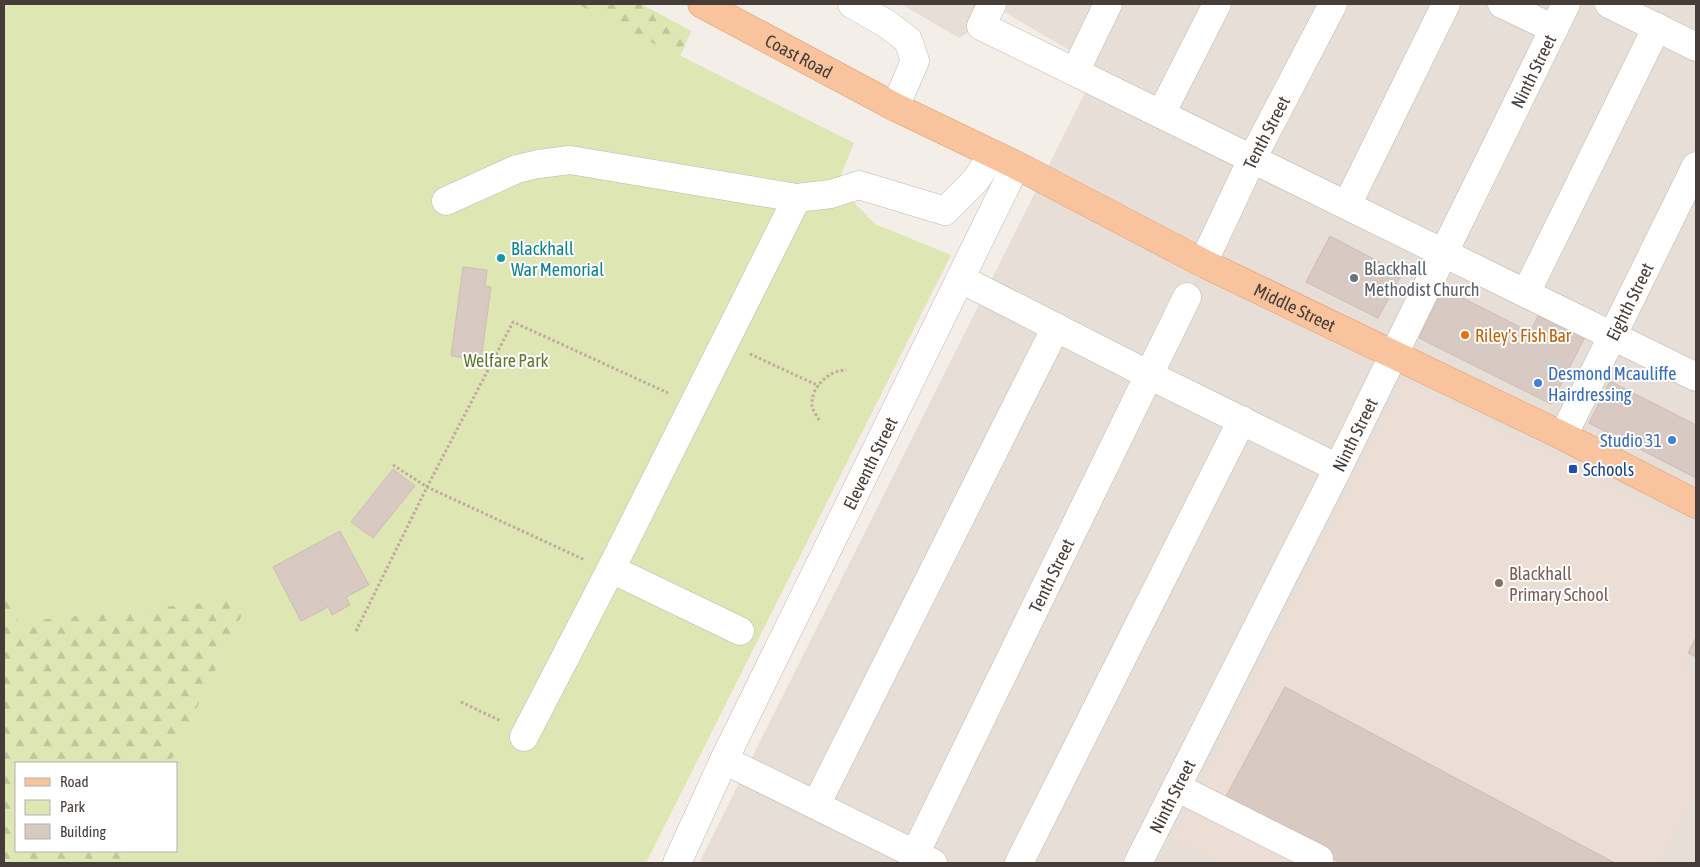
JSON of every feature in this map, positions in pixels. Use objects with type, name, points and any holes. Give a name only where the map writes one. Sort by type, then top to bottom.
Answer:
[{"type":"main road","name":"Coast Road","points":[[702,4],[895,107]]},
{"type":"main road","name":"Middle Street","points":[[895,107],[1004,160],[1204,263],[1563,436],[1696,504]]},
{"type":"street","points":[[992,4],[981,26],[1696,377]]},
{"type":"street","points":[[1075,72],[1108,4]]},
{"type":"street","points":[[1162,114],[1217,4]]},
{"type":"street","name":"Tenth Street","points":[[1204,263],[1252,159],[1333,4]]},
{"type":"street","points":[[1347,206],[1446,4]]},
{"type":"street","points":[[1502,4],[1554,29]]},
{"type":"street","name":"Ninth Street","points":[[1138,863],[1338,468],[1566,4]]},
{"type":"street","points":[[1609,4],[1696,47]]},
{"type":"street","points":[[859,6],[908,40],[915,61],[895,107]]},
{"type":"street","points":[[1526,293],[1656,27]]},
{"type":"street","points":[[446,201],[517,170],[538,164],[570,160],[797,198],[831,194],[859,185],[945,211],[976,180],[1004,160]]},
{"type":"street","name":"Eleventh Street","points":[[677,863],[724,760],[961,279],[1004,160]]},
{"type":"street","name":"Eighth Street","points":[[1563,436],[1696,166]]},
{"type":"street","points":[[526,734],[599,565],[693,405],[797,198]]},
{"type":"street","points":[[961,279],[1338,468]]},
{"type":"street","name":"Tenth Street","points":[[924,859],[1187,297]]},
{"type":"street","points":[[816,805],[1056,327]]},
{"type":"street","points":[[1019,863],[1242,420]]},
{"type":"street","points":[[599,565],[740,631]]},
{"type":"street","points":[[724,760],[924,859]]},
{"type":"street","points":[[1176,787],[1319,859]]},
{"type":"path","points":[[356,631],[427,487],[513,322],[693,405]]},
{"type":"path","points":[[724,342],[819,386]]},
{"type":"path","points":[[819,420],[812,408],[812,398],[827,376],[839,370],[846,370]]},
{"type":"path","points":[[393,464],[427,487],[599,565]]},
{"type":"path","points":[[461,702],[526,734]]},
{"type":"shaded area","points":[[901,4],[1696,4],[1696,863],[699,863],[1098,67],[1004,12],[959,38]]},
{"type":"shaded area","name":"Blackhall Primary School","points":[[1403,380],[1696,528],[1696,637],[1682,667],[1696,674],[1696,787],[1658,863],[1222,863],[1173,839]]},
{"type":"green space","name":"Welfare Park","points":[[4,4],[577,4],[854,143],[837,185],[875,224],[951,255],[646,863],[121,863],[126,852],[178,852],[178,762],[170,762],[249,599],[18,622],[4,595]]},
{"type":"green space","points":[[577,4],[641,4],[691,31],[680,57]]},
{"type":"green space","points":[[4,595],[18,622],[250,598],[170,762],[15,762],[15,852],[126,852],[121,863],[4,863]]},
{"type":"building","name":"Blackhall Methodist Church","points":[[1330,236],[1402,274],[1378,318],[1306,282]]},
{"type":"building","points":[[463,267],[487,270],[485,286],[491,287],[481,360],[451,356]]},
{"type":"building","points":[[1443,288],[1530,332],[1541,311],[1587,333],[1551,404],[1419,338]]},
{"type":"building","points":[[1610,381],[1696,425],[1696,478],[1589,423]]},
{"type":"building","points":[[393,469],[415,486],[373,538],[351,522]]},
{"type":"building","points":[[340,531],[369,585],[346,597],[350,605],[332,615],[328,607],[301,621],[273,567]]},
{"type":"building","points":[[1696,637],[1696,657],[1688,653]]},
{"type":"building","points":[[1285,687],[1615,863],[1341,863],[1224,800]]},
{"type":"place","name":"Blackhall War Memorial","points":[[501,258]]},
{"type":"place","name":"Blackhall Methodist Church","points":[[1354,278]]},
{"type":"place","name":"Riley's Fish Bar","points":[[1465,335]]},
{"type":"place","name":"Desmond Mcauliffe Hairdressing","points":[[1538,383]]},
{"type":"place","name":"Studio 31","points":[[1672,440]]},
{"type":"place","name":"Schools","points":[[1573,469]]},
{"type":"place","name":"Blackhall Primary School","points":[[1499,583]]}]
